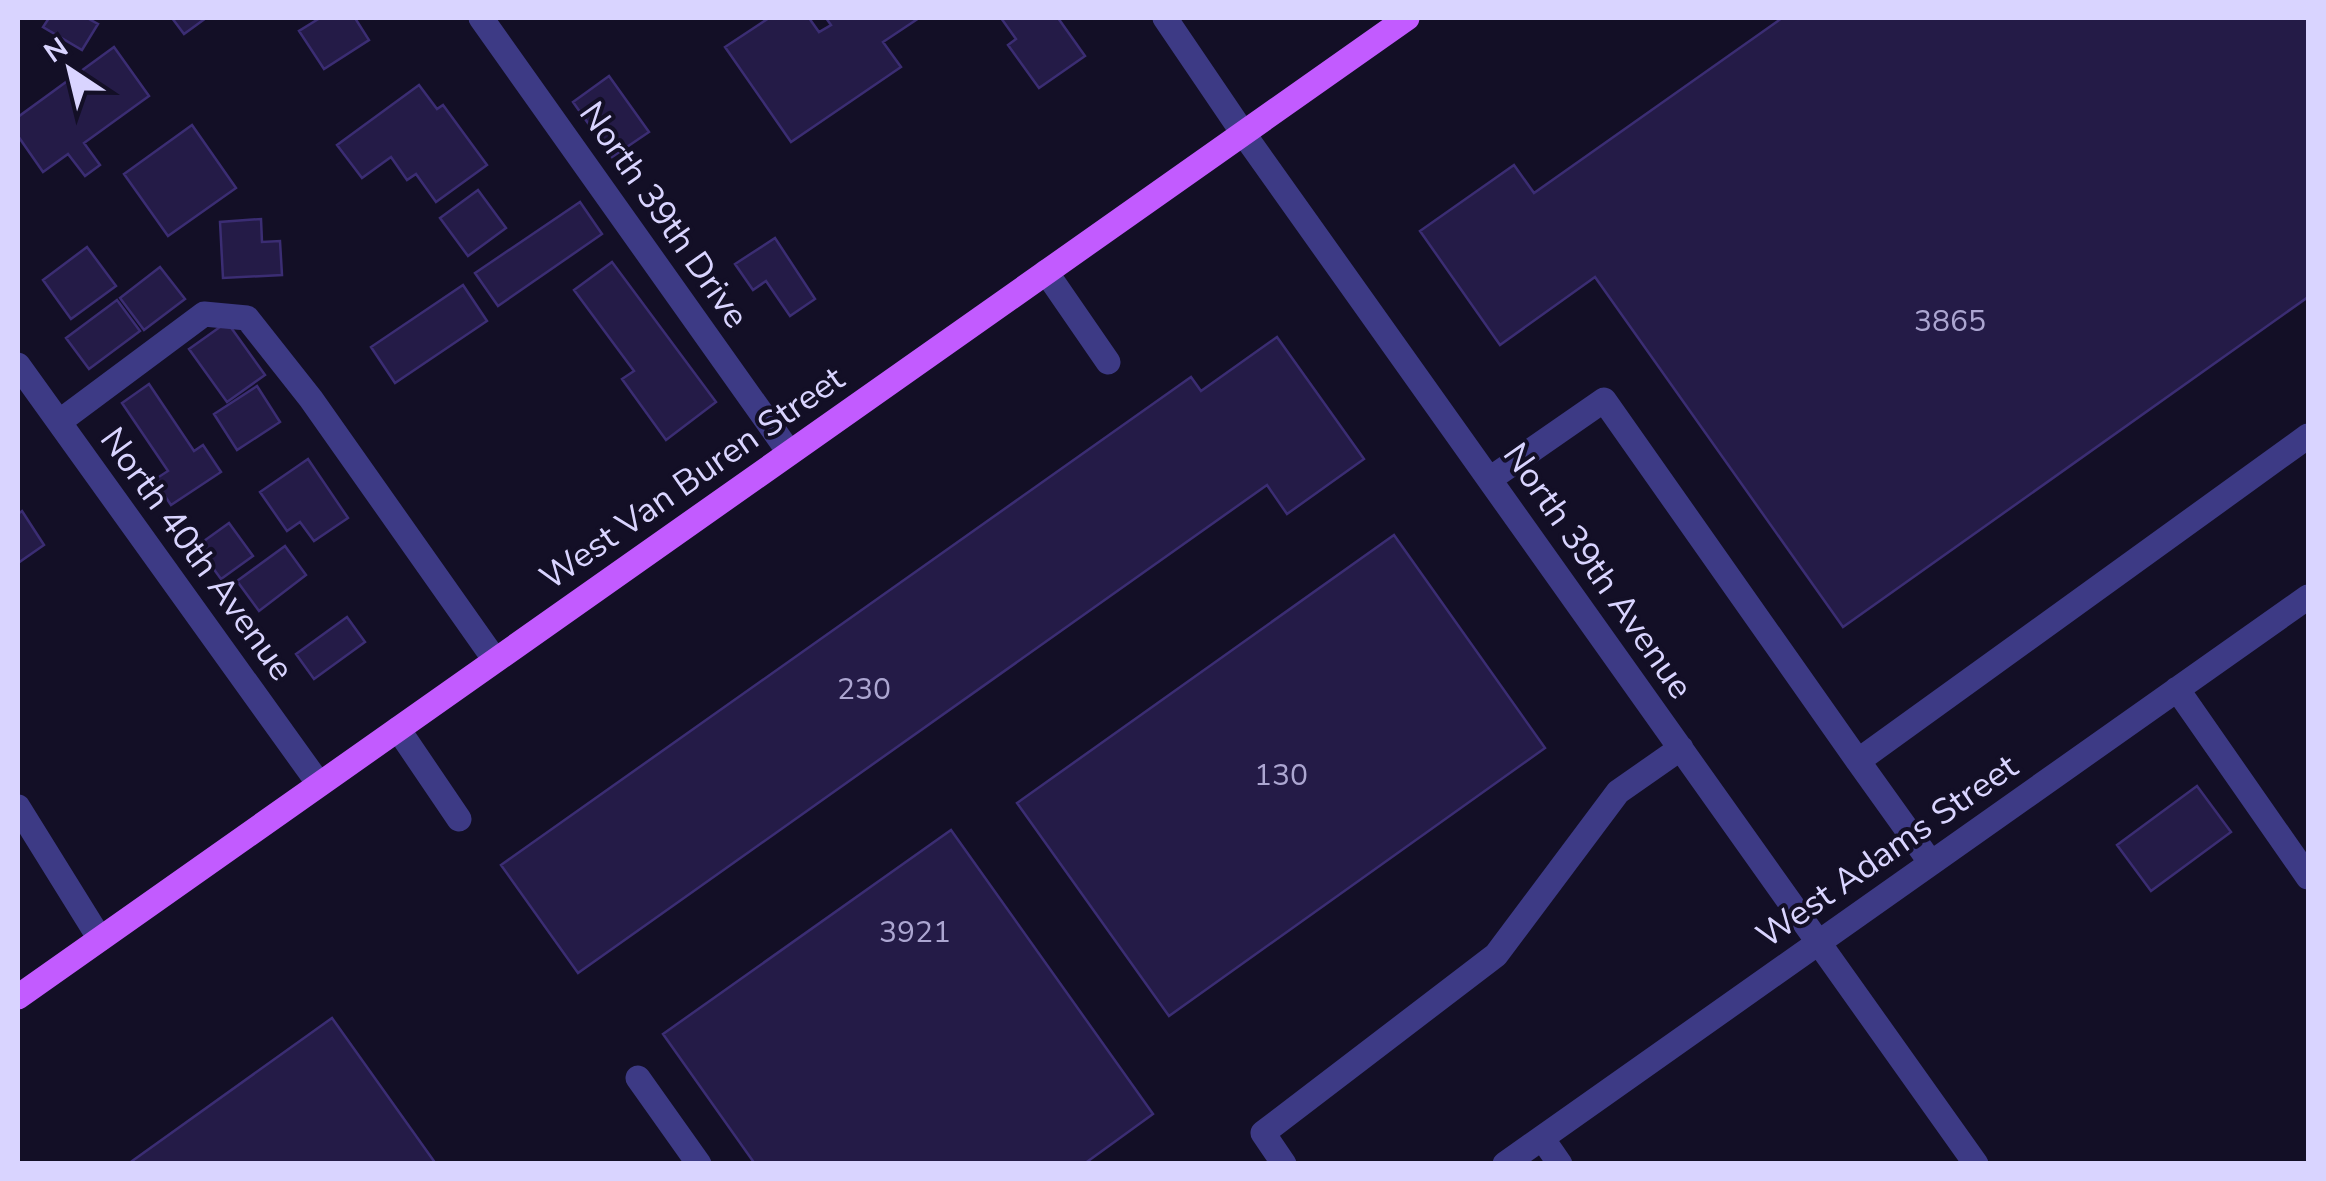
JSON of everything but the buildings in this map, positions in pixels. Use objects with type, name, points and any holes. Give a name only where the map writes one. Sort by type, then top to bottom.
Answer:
[{"type":"main road","name":"West Van Buren Street","points":[[18,997],[1407,18]]},
{"type":"street","name":"North 39th Drive","points":[[482,18],[789,452]]},
{"type":"street","name":"North 39th Avenue","points":[[1164,18],[1976,1164]]},
{"type":"street","points":[[1046,272],[1108,362]]},
{"type":"street","points":[[59,422],[204,314],[247,318],[312,399],[495,660]]},
{"type":"street","name":"North 40th Avenue","points":[[18,365],[320,784]]},
{"type":"street","points":[[1490,479],[1604,400],[1931,863]]},
{"type":"street","points":[[1858,761],[2308,436]]},
{"type":"street","name":"West Adams Street","points":[[1505,1164],[2308,596]]},
{"type":"street","points":[[2178,689],[2308,877]]},
{"type":"street","points":[[398,728],[459,818]]},
{"type":"street","points":[[1284,1164],[1263,1133],[1496,955],[1618,792],[1681,748]]},
{"type":"street","points":[[18,807],[100,939]]},
{"type":"street","points":[[638,1078],[699,1164]]},
{"type":"street","points":[[1542,1138],[1560,1164]]}]
